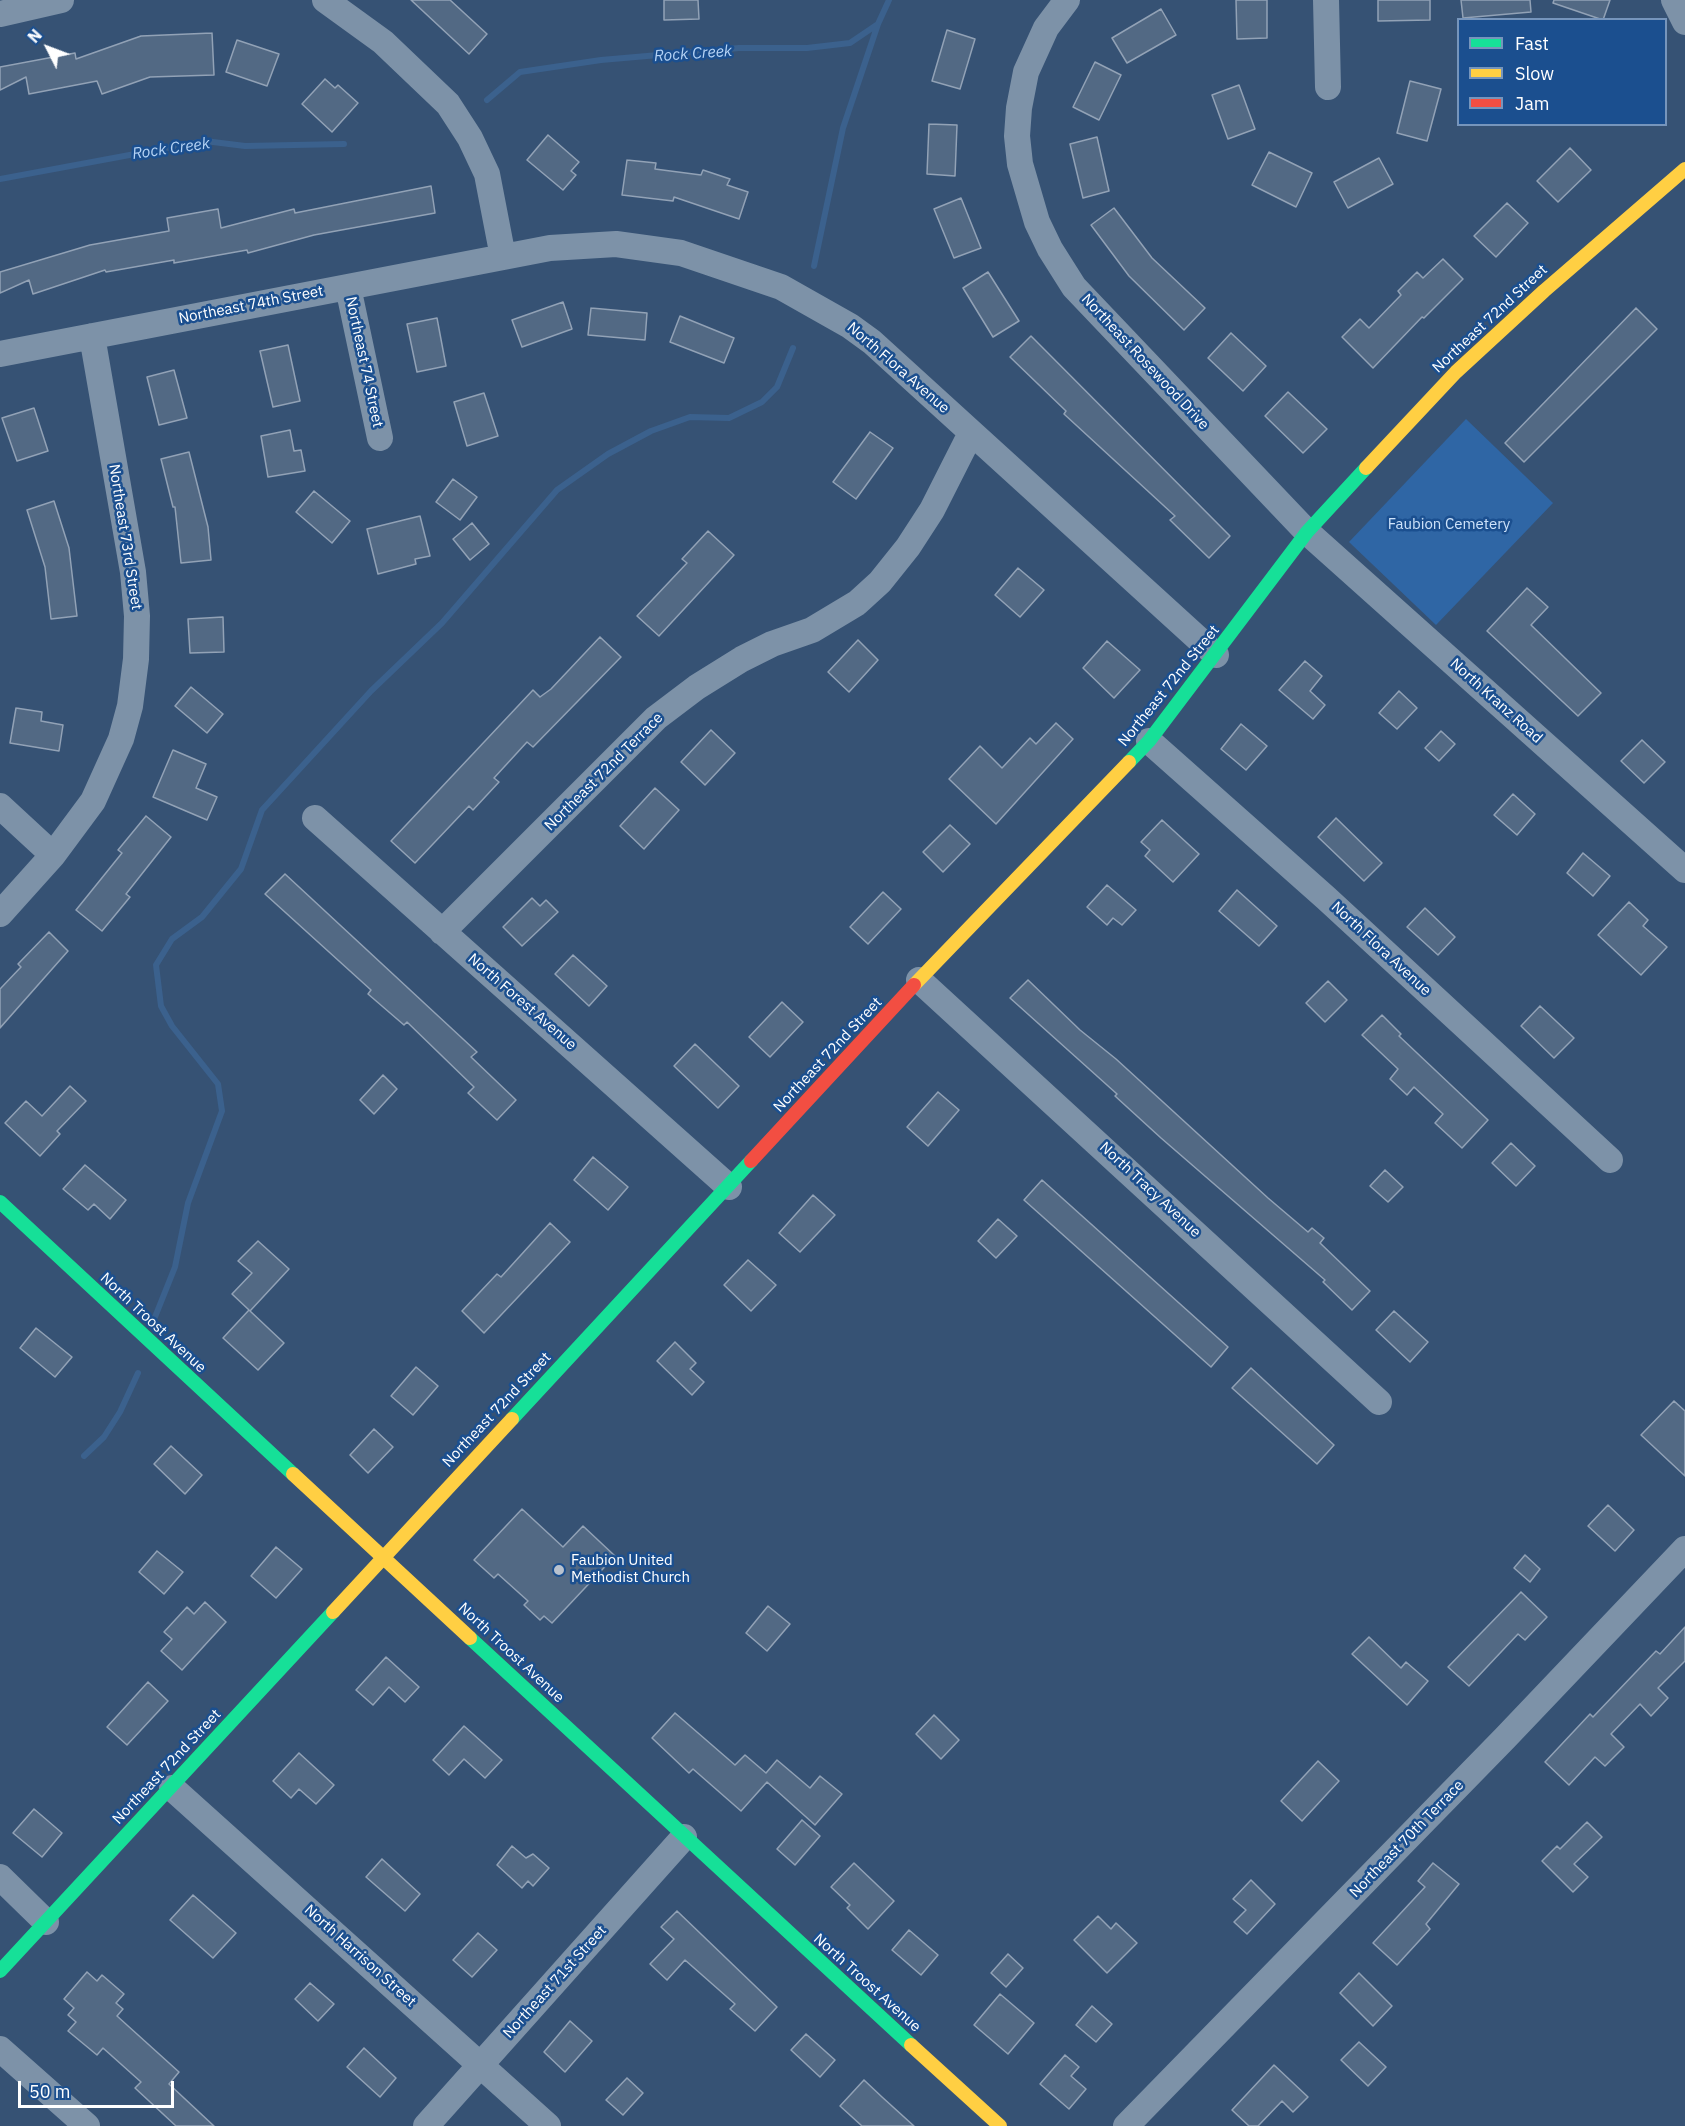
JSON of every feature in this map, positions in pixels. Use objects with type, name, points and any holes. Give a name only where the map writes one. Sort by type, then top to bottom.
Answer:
[{"type":"main road","name":"Northeast 72nd Street","points":[[0,1971],[172,1788],[382,1556],[729,1187],[919,980],[1149,741],[1307,532],[1456,372],[1544,291],[1685,169]]},
{"type":"main road","name":"North Troost Avenue","points":[[0,1202],[684,1837],[1000,2126]]},
{"type":"street","points":[[0,14],[61,0]]},
{"type":"street","points":[[325,0],[383,42],[448,104],[470,138],[487,174],[503,257]]},
{"type":"street","name":"Northeast Rosewood Drive","points":[[1067,0],[1039,41],[1026,72],[1019,108],[1020,164],[1037,222],[1050,249],[1074,287],[1096,313],[1307,532]]},
{"type":"street","points":[[1326,0],[1328,87]]},
{"type":"street","points":[[1674,0],[1685,22]]},
{"type":"street","name":"North Flora Avenue","points":[[503,257],[550,248],[616,244],[681,253],[756,277],[805,298],[850,326],[1216,655]]},
{"type":"street","name":"Northeast 74th Street","points":[[0,354],[503,257]]},
{"type":"street","name":"Northeast 74 Street","points":[[348,287],[380,438]]},
{"type":"street","name":"Northeast 73rd Street","points":[[0,914],[53,855],[80,820],[108,771],[130,706],[136,659],[137,616],[133,572],[92,336]]},
{"type":"street","name":"Northeast 72nd Terrace","points":[[442,932],[656,718],[697,687],[742,659],[772,644],[812,630],[857,603],[880,582],[908,547],[932,510],[971,433]]},
{"type":"street","name":"North Kranz Road","points":[[1307,532],[1685,870]]},
{"type":"street","name":"North Flora Avenue","points":[[1149,741],[1326,898],[1610,1160]]},
{"type":"street","points":[[0,806],[53,855]]},
{"type":"street","name":"North Forest Avenue","points":[[315,818],[729,1187]]},
{"type":"street","name":"North Tracy Avenue","points":[[919,980],[1379,1402]]},
{"type":"street","name":"Northeast 70th Terrace","points":[[1126,2126],[1505,1738],[1685,1549]]},
{"type":"street","name":"North Harrison Street","points":[[172,1788],[548,2126]]},
{"type":"street","name":"Northeast 71st Street","points":[[426,2126],[684,1837]]},
{"type":"street","points":[[0,1877],[46,1923]]},
{"type":"street","points":[[0,2049],[87,2126]]},
{"type":"green space","name":"Faubion Cemetery","points":[[1466,419],[1553,503],[1436,625],[1349,542]]},
{"type":"building","points":[[411,0],[450,0],[487,34],[469,54]]},
{"type":"building","points":[[664,0],[698,0],[699,19],[664,20]]},
{"type":"building","points":[[1236,0],[1267,0],[1267,38],[1237,39]]},
{"type":"building","points":[[1378,0],[1430,0],[1430,20],[1378,21]]},
{"type":"building","points":[[1461,0],[1530,0],[1531,12],[1463,18]]},
{"type":"building","points":[[1554,0],[1610,0],[1604,18],[1597,18],[1553,3]]},
{"type":"building","points":[[1161,9],[1176,35],[1127,63],[1112,38]]},
{"type":"building","points":[[947,30],[975,39],[960,89],[932,81]]},
{"type":"building","points":[[212,33],[214,75],[150,77],[102,94],[97,81],[29,94],[26,77],[0,90],[0,67],[75,53],[76,59],[141,36]]},
{"type":"building","points":[[237,40],[279,54],[267,86],[226,72]]},
{"type":"building","points":[[1095,62],[1121,75],[1099,120],[1073,107]]},
{"type":"building","points":[[325,79],[335,88],[338,85],[358,103],[332,132],[302,104]]},
{"type":"building","points":[[1410,81],[1441,89],[1427,141],[1397,133]]},
{"type":"building","points":[[1239,85],[1255,129],[1228,139],[1212,95]]},
{"type":"building","points":[[929,124],[957,125],[955,176],[927,174]]},
{"type":"building","points":[[548,135],[579,162],[571,171],[576,175],[563,190],[527,160]]},
{"type":"building","points":[[1097,137],[1109,191],[1083,198],[1070,144]]},
{"type":"building","points":[[1570,148],[1591,170],[1558,202],[1537,181]]},
{"type":"building","points":[[1269,152],[1312,173],[1296,207],[1252,185]]},
{"type":"building","points":[[1379,158],[1393,184],[1348,208],[1334,182]]},
{"type":"building","points":[[627,160],[656,163],[655,169],[701,175],[703,170],[730,179],[727,185],[748,192],[739,219],[674,197],[673,201],[622,195]]},
{"type":"building","points":[[431,186],[435,213],[314,235],[248,253],[247,250],[174,263],[174,260],[106,272],[105,270],[33,294],[29,280],[0,293],[0,272],[90,245],[169,231],[167,218],[218,209],[221,228],[294,209],[295,213]]},
{"type":"building","points":[[961,198],[981,248],[954,258],[934,209]]},
{"type":"building","points":[[1507,203],[1528,223],[1496,257],[1474,236]]},
{"type":"building","points":[[1114,208],[1152,258],[1205,308],[1184,330],[1129,276],[1091,225]]},
{"type":"building","points":[[1443,259],[1463,279],[1424,318],[1422,317],[1373,368],[1342,337],[1360,319],[1369,328],[1401,295],[1398,291],[1417,272],[1423,278]]},
{"type":"building","points":[[988,272],[1019,321],[993,337],[963,288]]},
{"type":"building","points":[[563,302],[572,329],[522,347],[512,320]]},
{"type":"building","points":[[591,308],[647,313],[645,340],[588,335]]},
{"type":"building","points":[[1636,308],[1657,329],[1524,462],[1505,443]]},
{"type":"building","points":[[680,316],[734,338],[724,363],[670,342]]},
{"type":"building","points":[[437,318],[446,366],[417,372],[407,324]]},
{"type":"building","points":[[1231,333],[1266,366],[1243,391],[1208,358]]},
{"type":"building","points":[[1031,336],[1230,536],[1209,558],[1170,520],[1175,516],[1064,414],[1066,411],[1010,357]]},
{"type":"building","points":[[288,345],[300,401],[273,407],[260,351]]},
{"type":"building","points":[[174,370],[187,418],[159,425],[147,377]]},
{"type":"building","points":[[1288,392],[1327,429],[1303,453],[1265,416]]},
{"type":"building","points":[[484,393],[498,436],[467,446],[454,402]]},
{"type":"building","points":[[34,408],[48,451],[17,461],[2,418]]},
{"type":"building","points":[[290,430],[294,451],[301,450],[305,471],[268,477],[261,436]]},
{"type":"building","points":[[870,432],[893,448],[856,499],[833,482]]},
{"type":"building","points":[[189,452],[208,527],[211,560],[181,563],[175,507],[173,507],[161,459]]},
{"type":"building","points":[[453,479],[477,497],[460,520],[436,502]]},
{"type":"building","points":[[314,491],[350,521],[332,543],[296,512]]},
{"type":"building","points":[[54,501],[69,548],[77,616],[51,619],[45,567],[27,510]]},
{"type":"building","points":[[420,516],[430,556],[415,559],[416,564],[378,574],[367,529]]},
{"type":"building","points":[[472,523],[489,544],[470,560],[453,539]]},
{"type":"building","points":[[708,531],[734,555],[659,636],[637,616],[687,563],[682,559]]},
{"type":"building","points":[[1018,568],[1044,590],[1020,617],[995,595]]},
{"type":"building","points":[[1527,588],[1548,607],[1531,625],[1601,693],[1578,716],[1487,631]]},
{"type":"building","points":[[223,617],[224,652],[190,653],[188,619]]},
{"type":"building","points":[[600,637],[621,657],[533,747],[527,742],[494,778],[499,782],[473,810],[469,806],[415,863],[391,841],[533,690],[540,697],[551,689]]},
{"type":"building","points":[[858,640],[878,660],[849,692],[828,672]]},
{"type":"building","points":[[1107,641],[1140,670],[1114,698],[1083,668]]},
{"type":"building","points":[[1305,661],[1322,676],[1310,691],[1325,705],[1313,719],[1279,690]]},
{"type":"building","points":[[191,687],[223,714],[207,733],[175,706]]},
{"type":"building","points":[[1399,691],[1417,708],[1397,729],[1379,713]]},
{"type":"building","points":[[16,708],[42,712],[41,721],[63,725],[59,751],[10,743]]},
{"type":"building","points":[[1056,723],[1073,739],[996,824],[949,779],[980,746],[1002,768],[1030,738],[1036,744]]},
{"type":"building","points":[[1241,724],[1267,746],[1246,770],[1221,749]]},
{"type":"building","points":[[711,730],[735,753],[705,785],[681,762]]},
{"type":"building","points":[[1441,731],[1455,744],[1439,761],[1425,748]]},
{"type":"building","points":[[1642,740],[1665,762],[1644,783],[1621,761]]},
{"type":"building","points":[[173,750],[206,764],[196,788],[217,797],[207,820],[153,797]]},
{"type":"building","points":[[655,788],[679,810],[644,849],[620,826]]},
{"type":"building","points":[[1513,794],[1535,814],[1517,835],[1494,815]]},
{"type":"building","points":[[146,816],[171,837],[126,894],[130,897],[102,931],[76,910],[122,853],[118,850]]},
{"type":"building","points":[[1336,818],[1382,863],[1364,881],[1318,837]]},
{"type":"building","points":[[1162,820],[1199,854],[1173,882],[1145,856],[1150,850],[1141,842]]},
{"type":"building","points":[[950,825],[970,844],[943,872],[923,852]]},
{"type":"building","points":[[1583,853],[1610,876],[1593,896],[1567,873]]},
{"type":"building","points":[[285,874],[477,1052],[471,1057],[516,1100],[497,1120],[468,1093],[474,1087],[407,1022],[404,1025],[368,994],[371,990],[265,894]]},
{"type":"building","points":[[1107,885],[1136,910],[1122,925],[1113,918],[1107,925],[1087,907]]},
{"type":"building","points":[[1237,890],[1277,926],[1259,946],[1219,911]]},
{"type":"building","points":[[883,892],[901,909],[868,944],[850,927]]},
{"type":"building","points":[[532,898],[540,906],[546,900],[558,912],[522,946],[503,927]]},
{"type":"building","points":[[1629,902],[1648,920],[1643,926],[1667,947],[1641,975],[1598,935]]},
{"type":"building","points":[[1425,908],[1455,937],[1438,955],[1407,927]]},
{"type":"building","points":[[49,932],[68,951],[0,1028],[0,989],[21,967],[18,964]]},
{"type":"building","points":[[573,955],[607,986],[589,1006],[555,974]]},
{"type":"building","points":[[1028,980],[1080,1030],[1116,1059],[1268,1198],[1308,1232],[1312,1228],[1324,1238],[1320,1243],[1370,1291],[1352,1310],[1323,1282],[1325,1280],[1161,1138],[1115,1096],[1117,1094],[1010,998]]},
{"type":"building","points":[[1328,981],[1347,1000],[1325,1022],[1306,1003]]},
{"type":"building","points":[[782,1002],[803,1022],[770,1057],[749,1037]]},
{"type":"building","points":[[1540,1006],[1574,1038],[1554,1058],[1521,1026]]},
{"type":"building","points":[[1382,1015],[1401,1034],[1399,1036],[1488,1120],[1462,1148],[1435,1123],[1443,1114],[1414,1087],[1407,1095],[1390,1079],[1398,1069],[1362,1035]]},
{"type":"building","points":[[695,1044],[739,1086],[718,1108],[674,1066]]},
{"type":"building","points":[[383,1075],[397,1089],[374,1114],[360,1100]]},
{"type":"building","points":[[70,1086],[86,1101],[57,1131],[60,1134],[40,1156],[5,1123],[26,1101],[42,1116]]},
{"type":"building","points":[[938,1092],[959,1110],[928,1146],[907,1127]]},
{"type":"building","points":[[1511,1143],[1535,1166],[1516,1186],[1492,1163]]},
{"type":"building","points":[[593,1157],[628,1187],[608,1210],[574,1180]]},
{"type":"building","points":[[85,1165],[126,1200],[110,1219],[94,1204],[88,1210],[63,1189]]},
{"type":"building","points":[[1385,1170],[1403,1187],[1388,1202],[1370,1186]]},
{"type":"building","points":[[1042,1180],[1228,1347],[1211,1367],[1024,1200]]},
{"type":"building","points":[[813,1195],[835,1215],[800,1252],[779,1233]]},
{"type":"building","points":[[998,1219],[1017,1236],[996,1258],[978,1241]]},
{"type":"building","points":[[550,1223],[570,1242],[484,1333],[462,1311],[497,1274],[501,1277]]},
{"type":"building","points":[[258,1241],[289,1269],[250,1311],[284,1343],[258,1370],[223,1338],[249,1310],[232,1294],[252,1273],[238,1261]]},
{"type":"building","points":[[748,1260],[776,1285],[751,1311],[724,1285]]},
{"type":"building","points":[[1394,1311],[1428,1342],[1410,1362],[1376,1330]]},
{"type":"building","points":[[36,1328],[72,1357],[55,1377],[20,1348]]},
{"type":"building","points":[[675,1342],[696,1363],[690,1369],[704,1382],[692,1395],[657,1361]]},
{"type":"building","points":[[416,1367],[438,1386],[413,1415],[391,1396]]},
{"type":"building","points":[[1251,1368],[1334,1445],[1317,1464],[1232,1388]]},
{"type":"building","points":[[1674,1401],[1685,1411],[1685,1476],[1641,1435]]},
{"type":"building","points":[[374,1429],[393,1447],[368,1473],[350,1455]]},
{"type":"building","points":[[171,1446],[202,1475],[185,1494],[154,1464]]},
{"type":"building","points":[[1608,1505],[1634,1530],[1615,1551],[1588,1526]]},
{"type":"building","name":"Faubion United Methodist Church","points":[[522,1509],[563,1547],[583,1526],[615,1556],[552,1623],[544,1616],[540,1620],[524,1605],[528,1601],[498,1574],[494,1578],[474,1560]]},
{"type":"building","points":[[276,1547],[302,1569],[276,1598],[251,1576]]},
{"type":"building","points":[[157,1551],[183,1572],[164,1594],[139,1572]]},
{"type":"building","points":[[1525,1555],[1540,1569],[1530,1582],[1514,1568]]},
{"type":"building","points":[[1521,1592],[1547,1617],[1525,1640],[1518,1634],[1469,1686],[1448,1667]]},
{"type":"building","points":[[205,1602],[226,1622],[182,1670],[161,1651],[172,1639],[164,1632],[187,1607],[194,1614]]},
{"type":"building","points":[[768,1606],[790,1624],[767,1651],[746,1633]]},
{"type":"building","points":[[1685,1627],[1685,1661],[1658,1688],[1668,1698],[1651,1716],[1640,1704],[1611,1734],[1624,1747],[1605,1766],[1595,1757],[1569,1785],[1545,1762],[1590,1714],[1593,1717],[1656,1651],[1660,1654]]},
{"type":"building","points":[[1369,1637],[1401,1668],[1406,1662],[1428,1681],[1407,1705],[1352,1654]]},
{"type":"building","points":[[386,1657],[419,1687],[405,1702],[389,1687],[373,1705],[356,1690]]},
{"type":"building","points":[[148,1682],[168,1701],[127,1745],[107,1727]]},
{"type":"building","points":[[675,1713],[735,1765],[745,1755],[766,1773],[777,1760],[810,1788],[820,1776],[842,1794],[815,1825],[767,1782],[741,1811],[693,1769],[689,1773],[652,1738]]},
{"type":"building","points":[[934,1715],[959,1740],[941,1759],[916,1734]]},
{"type":"building","points":[[464,1726],[502,1760],[485,1778],[464,1759],[449,1775],[433,1760]]},
{"type":"building","points":[[299,1753],[334,1785],[316,1804],[299,1789],[291,1798],[273,1781]]},
{"type":"building","points":[[1318,1761],[1339,1781],[1302,1821],[1281,1801]]},
{"type":"building","points":[[34,1809],[62,1833],[42,1857],[13,1833]]},
{"type":"building","points":[[802,1820],[820,1836],[795,1865],[777,1849]]},
{"type":"building","points":[[1587,1822],[1602,1837],[1574,1864],[1588,1877],[1573,1892],[1542,1861],[1557,1846],[1560,1849]]},
{"type":"building","points":[[512,1846],[526,1858],[533,1854],[549,1868],[533,1886],[528,1881],[522,1888],[497,1865]]},
{"type":"building","points":[[382,1859],[420,1894],[405,1911],[366,1877]]},
{"type":"building","points":[[854,1863],[894,1901],[868,1929],[847,1908],[850,1905],[831,1887]]},
{"type":"building","points":[[1433,1863],[1459,1884],[1426,1924],[1430,1929],[1397,1965],[1373,1943],[1425,1887],[1418,1881]]},
{"type":"building","points":[[1251,1880],[1275,1904],[1247,1934],[1234,1922],[1246,1910],[1233,1899]]},
{"type":"building","points":[[193,1895],[236,1933],[213,1958],[170,1920]]},
{"type":"building","points":[[677,1911],[777,2007],[755,2031],[730,2009],[735,2004],[685,1960],[667,1980],[650,1964],[674,1939],[661,1927]]},
{"type":"building","points":[[1098,1916],[1111,1929],[1116,1923],[1137,1943],[1107,1973],[1074,1940]]},
{"type":"building","points":[[909,1930],[938,1955],[921,1975],[892,1950]]},
{"type":"building","points":[[478,1933],[497,1950],[472,1977],[453,1960]]},
{"type":"building","points":[[1008,1954],[1023,1968],[1006,1987],[991,1973]]},
{"type":"building","points":[[87,1972],[97,1981],[102,1975],[124,1994],[116,2003],[123,2009],[117,2016],[179,2072],[169,2084],[214,2126],[176,2126],[135,2088],[141,2082],[103,2048],[97,2055],[68,2031],[76,2022],[68,2015],[74,2008],[64,1999]]},
{"type":"building","points":[[1359,1973],[1392,2006],[1373,2026],[1340,1993]]},
{"type":"building","points":[[310,1983],[334,2004],[318,2021],[295,1999]]},
{"type":"building","points":[[1000,1994],[1034,2023],[1008,2054],[974,2025]]},
{"type":"building","points":[[1092,2006],[1112,2024],[1096,2042],[1076,2025]]},
{"type":"building","points":[[570,2021],[592,2041],[565,2072],[544,2052]]},
{"type":"building","points":[[806,2034],[835,2060],[820,2077],[791,2050]]},
{"type":"building","points":[[1359,2042],[1386,2067],[1368,2086],[1341,2060]]},
{"type":"building","points":[[364,2048],[396,2078],[380,2097],[347,2067]]},
{"type":"building","points":[[1065,2055],[1079,2067],[1071,2076],[1086,2089],[1069,2109],[1040,2084]]},
{"type":"building","points":[[1274,2065],[1308,2097],[1293,2112],[1282,2101],[1258,2126],[1249,2126],[1232,2110]]},
{"type":"building","points":[[627,2078],[643,2093],[623,2115],[606,2100]]},
{"type":"building","points":[[864,2080],[914,2126],[862,2126],[840,2106]]},
{"type":"waterway","name":"Rock Creek","points":[[487,100],[520,72],[601,60],[739,48],[807,48],[850,43],[878,24],[889,0]]},
{"type":"waterway","points":[[814,266],[843,128],[878,24]]},
{"type":"waterway","name":"Rock Creek","points":[[0,179],[205,141],[245,146],[344,144]]},
{"type":"waterway","points":[[155,1317],[175,1267],[188,1203],[222,1111],[218,1084],[172,1026],[161,1006],[156,965],[172,939],[202,917],[241,869],[262,810],[371,691],[442,623],[557,490],[608,454],[651,431],[690,417],[729,418],[762,402],[777,387],[793,348]]},
{"type":"waterway","points":[[84,1456],[104,1437],[120,1412],[138,1373]]},
{"type":"traffic: fast","points":[[1129,762],[1149,741],[1307,532],[1366,468]]},
{"type":"traffic: fast","points":[[512,1419],[751,1161]]},
{"type":"traffic: fast","points":[[0,1202],[293,1474]]},
{"type":"traffic: fast","points":[[0,1971],[333,1612]]},
{"type":"traffic: fast","points":[[470,1638],[911,2045]]},
{"type":"traffic: slow","points":[[1366,468],[1456,372],[1544,291],[1685,169]]},
{"type":"traffic: slow","points":[[914,985],[1129,762]]},
{"type":"traffic: slow","points":[[333,1612],[512,1419]]},
{"type":"traffic: slow","points":[[293,1474],[470,1638]]},
{"type":"traffic: slow","points":[[911,2045],[1000,2126]]},
{"type":"traffic: jam","points":[[751,1161],[914,985]]},
{"type":"place","name":"Faubion United Methodist Church","points":[[559,1570]]}]
